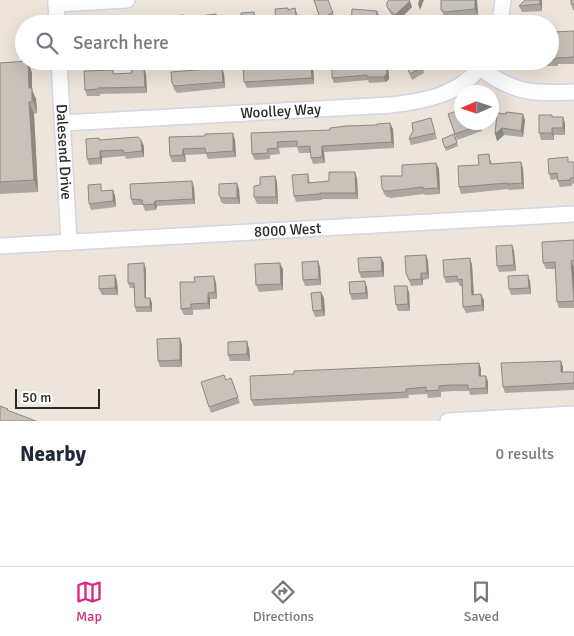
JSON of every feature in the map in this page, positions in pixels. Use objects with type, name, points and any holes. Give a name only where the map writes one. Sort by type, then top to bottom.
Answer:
[{"type":"street","points":[[57,15],[56,2],[127,0]]},
{"type":"street","points":[[501,15],[502,0]]},
{"type":"street","name":"Dalesend Drive","points":[[59,70],[68,243]]},
{"type":"street","name":"Woolley Way","points":[[62,123],[381,106],[421,102],[437,98],[452,91],[476,70]]},
{"type":"street","points":[[486,70],[496,81],[518,90],[541,93],[574,92]]},
{"type":"street","name":"8000 West","points":[[0,246],[574,214]]},
{"type":"street","points":[[448,421],[574,414]]},
{"type":"building","points":[[314,0],[328,0],[333,13],[319,15]]},
{"type":"building","points":[[389,0],[410,1],[395,15],[387,7]]},
{"type":"building","points":[[441,0],[475,0],[475,9],[445,12],[441,10]]},
{"type":"building","points":[[525,0],[540,0],[540,4],[519,6]]},
{"type":"building","points":[[288,8],[288,10],[295,8],[296,15],[275,15],[275,9]]},
{"type":"building","points":[[352,9],[377,11],[377,15],[352,15]]},
{"type":"building","points":[[254,12],[254,15],[241,15],[241,13]]},
{"type":"building","points":[[574,31],[574,57],[559,58],[559,32]]},
{"type":"building","points":[[15,62],[15,70],[28,70],[29,88],[32,88],[32,102],[29,102],[34,180],[0,182],[0,63]]},
{"type":"building","points":[[113,70],[113,74],[132,73],[131,70],[144,70],[145,87],[85,90],[84,71]]},
{"type":"building","points":[[222,70],[223,82],[175,86],[172,83],[171,72]]},
{"type":"building","points":[[243,70],[312,70],[312,78],[244,82]]},
{"type":"building","points":[[332,70],[387,70],[384,77],[367,77],[367,75],[332,78]]},
{"type":"building","points":[[408,70],[417,70],[410,74]]},
{"type":"building","points":[[454,112],[454,130],[466,130],[455,134],[448,114]]},
{"type":"building","points":[[506,112],[523,114],[521,131],[502,128],[495,134],[495,130],[499,130],[499,113],[506,114]]},
{"type":"building","points":[[539,115],[563,117],[563,128],[552,128],[552,133],[539,133]]},
{"type":"building","points":[[431,118],[435,133],[409,139],[413,131],[412,123]]},
{"type":"building","points":[[390,123],[392,142],[322,146],[322,157],[311,158],[310,146],[297,147],[297,141],[277,142],[278,148],[267,149],[268,153],[252,154],[251,133],[330,130],[330,128],[346,126]]},
{"type":"building","points":[[233,133],[233,151],[206,153],[205,148],[183,149],[183,155],[170,156],[169,137]]},
{"type":"building","points":[[454,134],[457,143],[445,148],[442,139]]},
{"type":"building","points":[[138,137],[141,140],[142,151],[124,153],[123,150],[100,151],[100,158],[87,159],[86,139]]},
{"type":"building","points":[[489,154],[490,164],[521,162],[522,183],[459,187],[458,166],[479,165],[478,155]]},
{"type":"building","points":[[568,157],[568,162],[574,162],[574,178],[558,181],[557,173],[549,174],[548,159]]},
{"type":"building","points":[[436,163],[438,188],[423,189],[423,187],[384,191],[382,188],[381,176],[402,176],[402,165]]},
{"type":"building","points":[[329,172],[355,172],[356,193],[320,193],[294,196],[292,175],[308,174],[308,183],[329,181]]},
{"type":"building","points":[[275,176],[276,197],[254,197],[254,186],[260,185],[260,177]]},
{"type":"building","points":[[192,181],[193,199],[155,201],[154,204],[143,205],[142,200],[131,199],[130,184]]},
{"type":"building","points":[[237,183],[237,198],[222,198],[219,195],[219,184]]},
{"type":"building","points":[[101,184],[101,191],[113,190],[113,201],[89,204],[88,185]]},
{"type":"building","points":[[574,240],[574,260],[571,261],[574,301],[557,302],[555,262],[543,263],[542,242]]},
{"type":"building","points":[[512,245],[514,265],[497,266],[496,246]]},
{"type":"building","points":[[426,255],[427,273],[421,273],[421,279],[409,280],[406,273],[405,256]]},
{"type":"building","points":[[381,257],[382,271],[359,272],[358,258]]},
{"type":"building","points":[[470,258],[472,295],[481,294],[482,305],[463,307],[462,279],[458,280],[457,276],[444,277],[443,260]]},
{"type":"building","points":[[318,261],[319,279],[303,280],[302,262]]},
{"type":"building","points":[[144,263],[145,298],[150,298],[150,307],[135,307],[134,283],[128,283],[128,264]]},
{"type":"building","points":[[280,263],[281,284],[256,285],[255,264]]},
{"type":"building","points":[[115,275],[115,288],[99,289],[99,276]]},
{"type":"building","points":[[528,275],[529,288],[509,289],[508,276]]},
{"type":"building","points":[[214,276],[215,292],[208,293],[208,303],[191,304],[191,308],[181,309],[180,282],[195,282],[194,277]]},
{"type":"building","points":[[365,281],[366,293],[350,294],[349,282]]},
{"type":"building","points":[[394,286],[407,286],[408,304],[396,305]]},
{"type":"building","points":[[321,292],[322,310],[313,311],[311,293]]},
{"type":"building","points":[[180,338],[180,360],[158,361],[157,339]]},
{"type":"building","points":[[247,341],[247,354],[228,355],[228,342]]},
{"type":"building","points":[[561,361],[561,372],[574,372],[574,383],[503,387],[501,363]]},
{"type":"building","points":[[479,363],[479,376],[486,376],[486,388],[468,389],[468,385],[450,385],[439,386],[439,390],[426,391],[426,387],[406,389],[406,392],[251,400],[250,376],[294,374],[294,371]]},
{"type":"building","points":[[224,375],[226,380],[231,378],[238,397],[209,407],[201,382]]},
{"type":"building","points":[[0,406],[7,410],[36,421],[0,421]]}]
